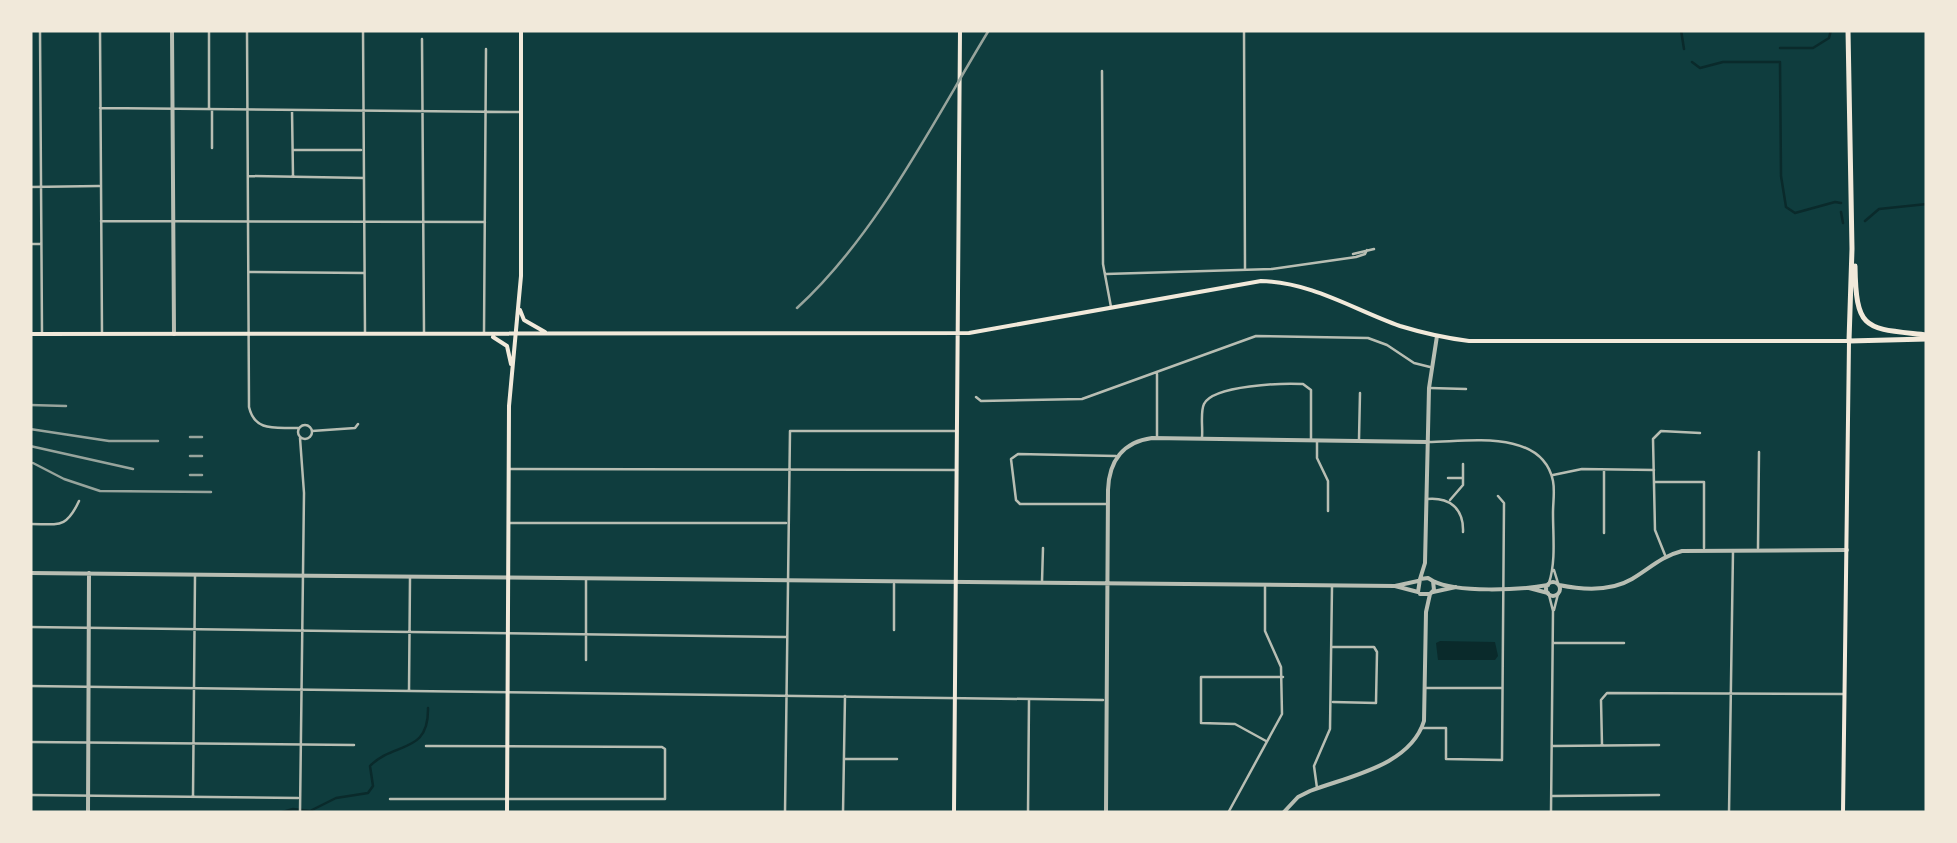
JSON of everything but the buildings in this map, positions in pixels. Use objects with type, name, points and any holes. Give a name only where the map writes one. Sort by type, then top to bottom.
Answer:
[{"type":"main road","points":[[506,813],[508,469],[512,369],[520,309],[521,30]]},
{"type":"main road","points":[[954,813],[960,30]]},
{"type":"main road","points":[[1843,813],[1852,250],[1848,30]]},
{"type":"main road","points":[[1852,250],[1860,316],[1878,329],[1927,337]]},
{"type":"main road","points":[[30,334],[960,333],[1261,281],[1307,286],[1366,312],[1437,336],[1520,343],[1927,337]]},
{"type":"main road","points":[[520,309],[524,320],[550,334]]},
{"type":"main road","points":[[486,335],[507,346],[512,369]]},
{"type":"street","points":[[40,30],[42,334]]},
{"type":"street","points":[[100,30],[102,334]]},
{"type":"street","points":[[172,30],[174,334]]},
{"type":"street","points":[[210,30],[212,148]]},
{"type":"street","points":[[247,30],[250,414],[264,427],[286,428],[308,439]]},
{"type":"street","points":[[363,30],[365,335]]},
{"type":"street","points":[[1244,30],[1245,270]]},
{"type":"street","points":[[422,39],[424,335]]},
{"type":"street","points":[[486,50],[486,335]]},
{"type":"street","points":[[1102,71],[1103,249],[1111,308]]},
{"type":"street","points":[[100,108],[522,112]]},
{"type":"street","points":[[292,109],[292,176]]},
{"type":"street","points":[[292,150],[364,150]]},
{"type":"street","points":[[247,176],[364,178]]},
{"type":"street","points":[[30,187],[100,186]]},
{"type":"street","points":[[101,221],[485,222]]},
{"type":"street","points":[[30,244],[41,244]]},
{"type":"street","points":[[1106,274],[1245,270],[1374,250]]},
{"type":"street","points":[[248,272],[364,273]]},
{"type":"street","points":[[976,396],[982,401],[1073,400],[1256,336],[1373,339],[1414,364],[1432,367]]},
{"type":"street","points":[[1426,612],[1418,593],[1425,564],[1426,442],[1437,336]]},
{"type":"street","points":[[1157,373],[1157,438]]},
{"type":"street","points":[[1202,438],[1205,402],[1261,383],[1310,387],[1318,462],[1328,481],[1328,511]]},
{"type":"street","points":[[1429,388],[1466,389]]},
{"type":"street","points":[[1359,440],[1360,392]]},
{"type":"street","points":[[300,813],[303,455],[299,433],[305,425],[312,431],[355,428],[358,424]]},
{"type":"street","points":[[303,455],[312,431]]},
{"type":"street","points":[[785,813],[789,433],[959,431]]},
{"type":"street","points":[[1666,556],[1656,537],[1655,434],[1700,433]]},
{"type":"street","points":[[1106,813],[1109,476],[1117,456],[1136,442],[1157,438],[1519,445],[1538,456],[1551,475],[1551,813]]},
{"type":"street","points":[[1758,550],[1759,452]]},
{"type":"street","points":[[1108,504],[1017,502],[1011,460],[1018,454],[1117,456]]},
{"type":"street","points":[[1449,501],[1461,490],[1463,464]]},
{"type":"street","points":[[508,469],[958,470]]},
{"type":"street","points":[[1551,475],[1577,469],[1655,470]]},
{"type":"street","points":[[1604,470],[1604,532]]},
{"type":"street","points":[[1448,478],[1463,478]]},
{"type":"street","points":[[1655,482],[1704,482],[1704,550]]},
{"type":"street","points":[[1422,728],[1446,728],[1446,759],[1502,760],[1504,504],[1498,496]]},
{"type":"street","points":[[1426,499],[1449,501],[1463,518],[1463,532]]},
{"type":"street","points":[[30,524],[64,524],[71,519],[79,501]]},
{"type":"street","points":[[508,523],[787,523]]},
{"type":"street","points":[[1042,583],[1043,548]]},
{"type":"street","points":[[1529,588],[1559,594],[1576,588],[1620,585],[1666,556],[1704,550],[1847,550]]},
{"type":"street","points":[[1729,813],[1734,550]]},
{"type":"street","points":[[1284,813],[1298,797],[1316,788],[1397,758],[1422,728],[1426,612],[1432,593],[1432,580],[1425,564]]},
{"type":"street","points":[[1553,569],[1559,584],[1553,611]]},
{"type":"street","points":[[88,813],[89,573]]},
{"type":"street","points":[[30,574],[1332,586],[1395,586],[1432,580],[1456,587],[1529,588],[1559,584],[1576,588]]},
{"type":"street","points":[[193,797],[195,574]]},
{"type":"street","points":[[409,690],[410,576]]},
{"type":"street","points":[[586,580],[586,660]]},
{"type":"street","points":[[894,583],[894,630]]},
{"type":"street","points":[[1228,813],[1282,714],[1283,677],[1265,631],[1265,585]]},
{"type":"street","points":[[1316,788],[1314,766],[1330,734],[1332,586]]},
{"type":"street","points":[[1395,586],[1418,593],[1456,587]]},
{"type":"street","points":[[30,627],[786,637]]},
{"type":"street","points":[[1553,643],[1624,643]]},
{"type":"street","points":[[1331,702],[1372,704],[1377,699],[1376,648],[1332,647]]},
{"type":"street","points":[[1268,742],[1235,724],[1202,723],[1202,676],[1283,677]]},
{"type":"street","points":[[30,686],[1106,700]]},
{"type":"street","points":[[1424,688],[1503,688]]},
{"type":"street","points":[[1602,745],[1601,700],[1606,693],[1845,694]]},
{"type":"street","points":[[843,813],[844,695]]},
{"type":"street","points":[[1028,813],[1029,700]]},
{"type":"street","points":[[30,742],[354,745]]},
{"type":"street","points":[[1552,746],[1659,745]]},
{"type":"street","points":[[390,799],[664,800],[666,750],[660,747],[426,746]]},
{"type":"street","points":[[844,759],[897,759]]},
{"type":"street","points":[[1551,796],[1658,795]]},
{"type":"street","points":[[30,796],[300,798]]},
{"type":"water","points":[[1495,642],[1498,656],[1495,660],[1438,660],[1436,643]]},
{"type":"waterway","points":[[1681,30],[1684,49]]},
{"type":"waterway","points":[[1780,48],[1813,48],[1829,38],[1831,30]]},
{"type":"waterway","points":[[1692,62],[1700,68],[1723,62],[1780,62],[1781,176],[1786,207],[1795,213],[1841,203]]},
{"type":"waterway","points":[[1865,221],[1879,209],[1927,204]]},
{"type":"waterway","points":[[1841,212],[1843,223]]},
{"type":"waterway","points":[[279,813],[293,809],[310,811],[336,798],[368,793],[373,786],[370,766],[416,740],[427,723],[428,708]]},
{"type":"railway","points":[[797,308],[826,279],[878,212],[989,30]]},
{"type":"railway","points":[[30,405],[66,406]]},
{"type":"railway","points":[[30,429],[109,441],[158,441]]},
{"type":"railway","points":[[190,437],[202,437]]},
{"type":"railway","points":[[30,446],[133,469]]},
{"type":"railway","points":[[190,456],[202,456]]},
{"type":"railway","points":[[33,463],[100,491],[211,492]]},
{"type":"railway","points":[[190,475],[202,475]]}]
